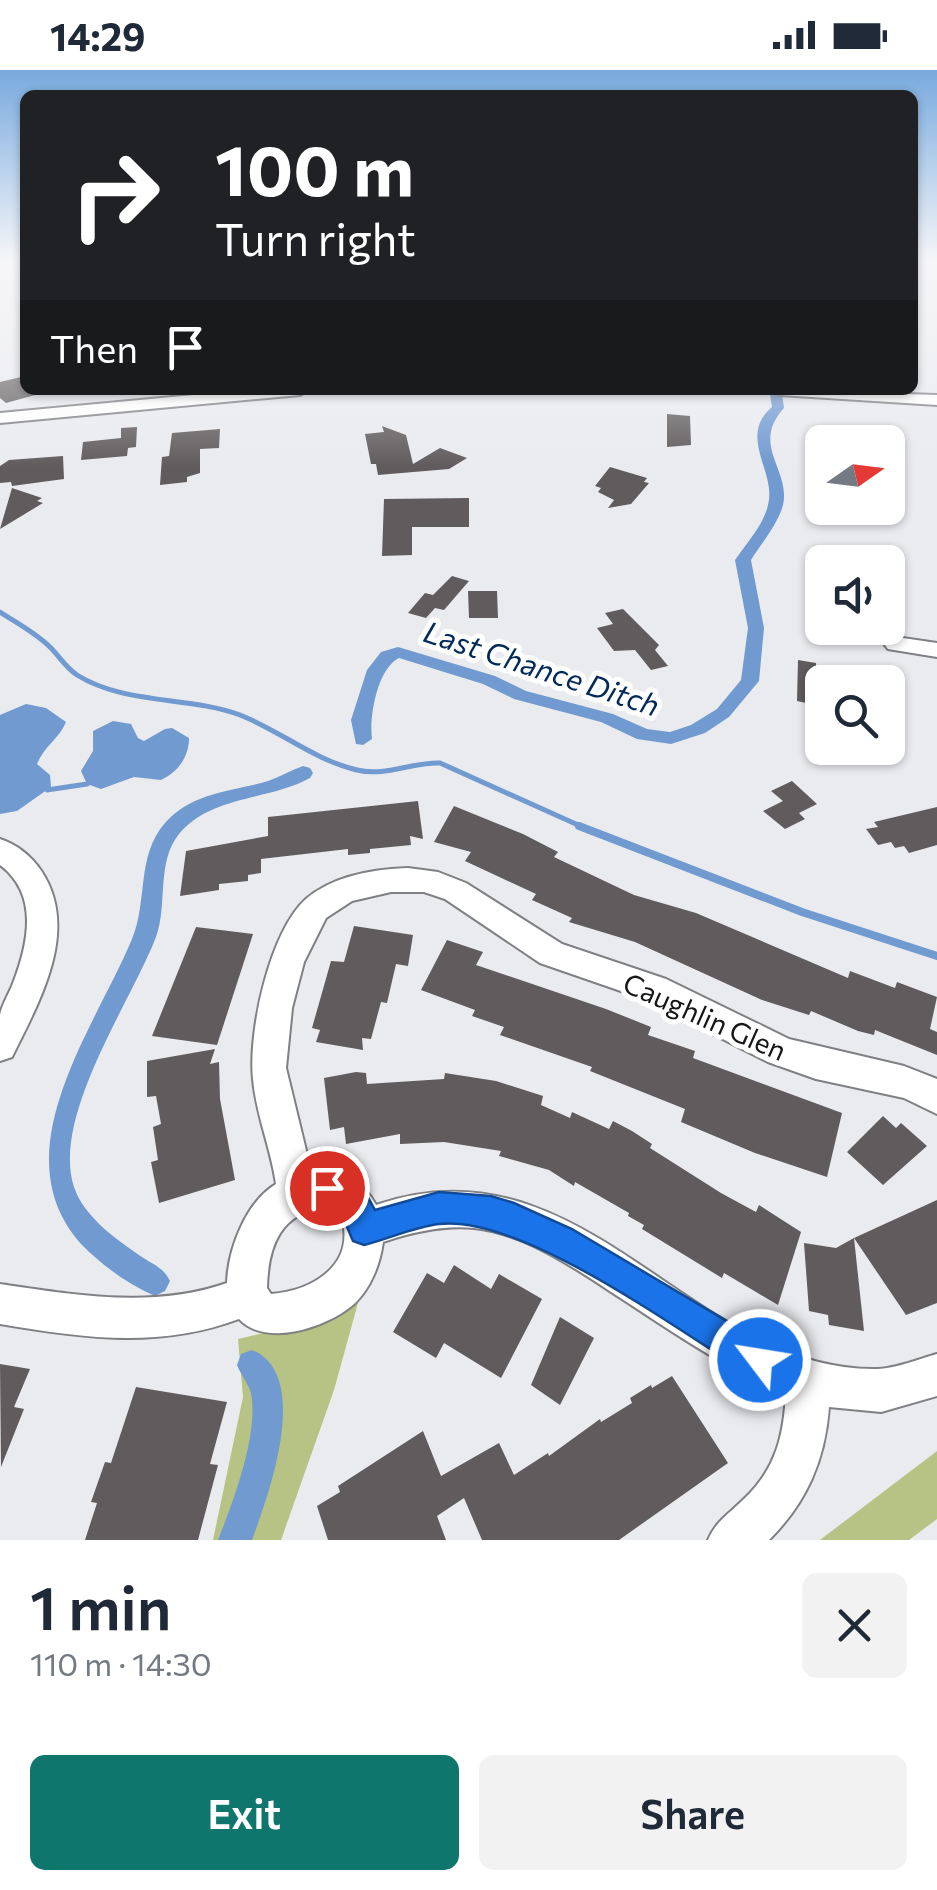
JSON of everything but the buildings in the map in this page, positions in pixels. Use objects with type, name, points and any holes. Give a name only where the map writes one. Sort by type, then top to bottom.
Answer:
[{"type":"street","points":[[0,418],[132,398],[195,395]]},
{"type":"street","points":[[858,395],[937,400]]},
{"type":"street","points":[[903,645],[937,650]]},
{"type":"street","points":[[0,850],[14,857],[36,889],[44,931],[34,975],[0,1046]]},
{"type":"street","name":"Caughlin Glen","points":[[296,1194],[271,1088],[271,1044],[278,1001],[303,927],[316,908],[351,890],[388,882],[419,880],[450,889],[551,954],[653,988],[786,1054],[892,1078],[937,1097]]},
{"type":"street","points":[[327,1188],[340,1190],[358,1208],[364,1229],[360,1261],[354,1274],[332,1296],[267,1314],[257,1310],[248,1296],[246,1274],[274,1208],[296,1194],[327,1188]]},
{"type":"street","points":[[364,1229],[439,1208],[491,1212],[514,1218],[560,1240],[760,1360],[808,1381],[842,1389],[874,1390],[937,1375]]},
{"type":"street","points":[[0,1304],[83,1317],[156,1321],[211,1310],[248,1296]]},
{"type":"street","points":[[732,1540],[761,1519],[794,1475],[808,1424],[808,1381]]},
{"type":"green space","points":[[361,1292],[334,1390],[281,1540],[213,1540],[243,1397],[238,1339],[276,1330]]},
{"type":"green space","points":[[937,1451],[937,1519],[909,1540],[820,1540]]},
{"type":"water","points":[[26,704],[46,708],[66,722],[37,764],[50,775],[51,787],[17,811],[0,814],[0,715]]},
{"type":"water","points":[[113,721],[131,724],[144,741],[172,728],[189,738],[185,758],[161,780],[134,777],[101,789],[87,784],[81,771],[93,751],[93,731]]},
{"type":"waterway","name":"Last Chance Ditch","points":[[363,739],[360,720],[375,670],[387,656],[398,652],[489,680],[520,695],[607,718],[644,735],[671,738],[698,729],[723,713],[750,681],[756,628],[743,560],[775,509],[777,494],[762,446],[770,415],[778,408],[776,395]]},
{"type":"waterway","points":[[0,612],[45,642],[73,672],[96,685],[240,715],[326,759],[357,770],[377,772],[440,763],[587,829]]},
{"type":"waterway","name":"Last Chance Ditch","points":[[155,1281],[114,1255],[72,1214],[59,1184],[58,1150],[65,1113],[78,1074],[145,936],[159,851],[173,827],[204,804],[269,788],[303,773]]},
{"type":"waterway","points":[[47,790],[87,784]]},
{"type":"waterway","points":[[579,826],[802,912],[937,956]]},
{"type":"waterway","name":"Last Chance Ditch","points":[[235,1540],[253,1486],[267,1419],[265,1385],[252,1365]]},
{"type":"route","points":[[327,1188],[350,1196],[363,1218],[364,1229],[439,1208],[462,1208],[514,1218],[560,1240],[760,1360]]}]
